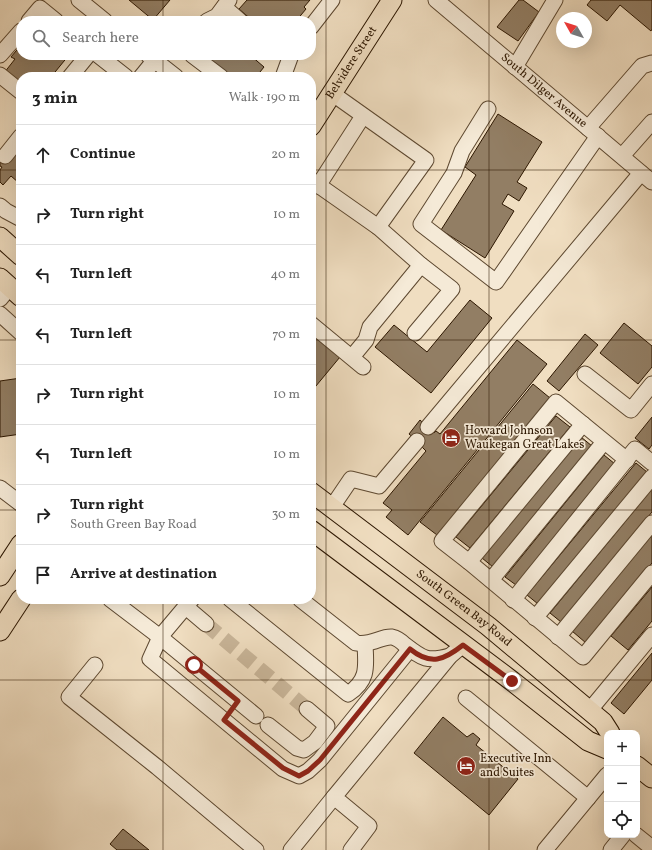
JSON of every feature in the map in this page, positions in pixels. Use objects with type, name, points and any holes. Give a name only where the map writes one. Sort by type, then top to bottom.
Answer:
[{"type":"main road","name":"Belvidere Street","points":[[316,119],[392,0]]},
{"type":"main road","name":"South Green Bay Road","points":[[316,496],[488,626],[603,722],[608,730]]},
{"type":"main road","points":[[316,534],[456,650],[588,741],[604,748]]},
{"type":"main road","points":[[0,576],[16,552]]},
{"type":"main road","points":[[0,631],[18,604]]},
{"type":"main road","points":[[640,768],[652,778]]},
{"type":"street","points":[[79,0],[99,16]]},
{"type":"street","points":[[316,21],[332,0]]},
{"type":"street","name":"South Dilger Avenue","points":[[436,0],[647,177]]},
{"type":"street","points":[[515,67],[555,0]]},
{"type":"street","points":[[217,16],[227,4],[236,16]]},
{"type":"street","points":[[34,16],[40,8],[50,16]]},
{"type":"street","points":[[0,55],[16,37]]},
{"type":"street","points":[[74,72],[84,60]]},
{"type":"street","points":[[104,60],[120,72]]},
{"type":"street","points":[[144,72],[152,60]]},
{"type":"street","points":[[157,60],[170,72]]},
{"type":"street","points":[[199,60],[214,72]]},
{"type":"street","points":[[284,72],[286,60]]},
{"type":"street","points":[[488,109],[462,151],[454,173],[421,224],[496,282],[593,132],[642,66],[652,63]]},
{"type":"street","points":[[0,75],[16,88]]},
{"type":"street","points":[[333,94],[426,160],[378,227]]},
{"type":"street","points":[[316,182],[363,116]]},
{"type":"street","points":[[622,156],[652,122]]},
{"type":"street","points":[[5,156],[16,142]]},
{"type":"street","points":[[428,428],[516,322],[647,177]]},
{"type":"street","points":[[316,184],[378,227],[421,265],[452,289],[415,333]]},
{"type":"street","points":[[0,206],[16,216]]},
{"type":"street","points":[[316,328],[358,362],[370,327],[421,265]]},
{"type":"street","points":[[0,314],[16,328]]},
{"type":"street","points":[[585,374],[632,410],[652,384]]},
{"type":"street","points":[[626,460],[556,402],[442,541],[491,580],[582,657],[652,573]]},
{"type":"street","points":[[469,562],[583,424]]},
{"type":"street","points":[[332,507],[351,479],[379,486],[417,441]]},
{"type":"street","points":[[491,580],[604,442]]},
{"type":"street","points":[[513,600],[635,449],[651,460]]},
{"type":"street","points":[[535,618],[652,477]]},
{"type":"street","points":[[0,488],[16,500]]},
{"type":"street","points":[[558,637],[652,523]]},
{"type":"street","points":[[117,604],[160,637],[297,748],[304,750],[315,742],[328,726],[307,709]]},
{"type":"street","points":[[188,604],[160,637],[150,659],[283,768],[299,776],[308,771],[320,760],[410,649]]},
{"type":"street","points":[[190,604],[206,624]]},
{"type":"street","points":[[236,604],[348,694],[355,690],[366,672],[365,645]]},
{"type":"street","points":[[306,604],[356,643],[365,645],[390,637],[397,639],[425,659],[436,659],[456,650]]},
{"type":"street","points":[[589,711],[652,635]]},
{"type":"street","points":[[296,848],[334,797],[456,650]]},
{"type":"street","points":[[95,665],[69,696],[256,850]]},
{"type":"street","points":[[466,698],[588,798]]},
{"type":"street","points":[[224,720],[238,701]]},
{"type":"street","points":[[545,850],[604,779]]},
{"type":"street","points":[[334,797],[370,826],[351,850]]},
{"type":"street","points":[[611,850],[621,838]]},
{"type":"street","points":[[640,838],[652,848]]},
{"type":"building","points":[[129,0],[170,0],[156,16],[148,16]]},
{"type":"building","points":[[247,0],[310,0],[304,7],[306,9],[300,16],[247,16],[239,9]]},
{"type":"building","points":[[519,0],[523,0],[539,12],[518,41],[497,27]]},
{"type":"building","points":[[591,0],[652,0],[652,29],[651,31],[620,5],[607,21],[587,5]]},
{"type":"building","points":[[16,51],[16,60],[65,60],[55,72],[16,72],[16,82],[4,73],[15,59],[11,57]]},
{"type":"building","points":[[209,60],[256,60],[264,67],[260,72],[224,72]]},
{"type":"building","points":[[498,114],[542,142],[517,182],[527,188],[519,201],[508,194],[502,204],[514,211],[485,258],[441,230],[476,175],[465,167]]},
{"type":"building","points":[[16,149],[16,180],[11,176],[3,185],[0,182],[0,170],[2,167],[0,166],[0,155]]},
{"type":"building","points":[[470,300],[492,318],[431,393],[375,347],[394,325],[427,352]]},
{"type":"building","points":[[624,323],[652,346],[652,367],[638,384],[600,353]]},
{"type":"building","points":[[585,334],[598,345],[559,391],[547,381]]},
{"type":"building","points":[[316,337],[340,357],[316,386]]},
{"type":"building","name":"Howard Johnson Waukegan Great Lakes","points":[[517,340],[547,364],[408,535],[386,517],[392,510],[383,503],[426,451],[422,447],[423,446],[409,434],[420,420],[434,433],[436,431],[440,434]]},
{"type":"building","points":[[16,379],[16,435],[0,437],[0,381]]},
{"type":"building","points":[[533,384],[550,398],[437,535],[420,522]]},
{"type":"building","points":[[556,416],[570,427],[470,548],[456,537]]},
{"type":"building","points":[[652,417],[652,445],[649,449],[635,438]]},
{"type":"building","points":[[581,437],[592,446],[493,567],[482,558]]},
{"type":"building","points":[[604,455],[615,464],[516,585],[505,577]]},
{"type":"building","points":[[636,463],[647,472],[538,604],[527,595]]},
{"type":"building","points":[[652,489],[652,512],[561,622],[550,613]]},
{"type":"building","points":[[652,535],[652,563],[586,643],[572,631]]},
{"type":"building","points":[[652,587],[652,621],[628,650],[611,636]]},
{"type":"building","points":[[652,653],[652,680],[624,714],[611,703]]},
{"type":"building","name":"Executive Inn and Suites","points":[[443,717],[467,737],[473,733],[480,739],[476,745],[518,779],[489,815],[414,753]]},
{"type":"building","points":[[123,829],[149,850],[117,850],[110,844]]},
{"type":"tunnel","points":[[206,624],[307,709]]},
{"type":"place","name":"Howard Johnson Waukegan Great Lakes","points":[[451,438]]},
{"type":"place","name":"Executive Inn and Suites","points":[[466,766]]},
{"type":"route","points":[[194,665],[238,701],[224,720],[283,768],[299,776],[308,771],[320,760],[410,649],[425,659],[436,659],[450,656],[463,645],[512,681]]}]
